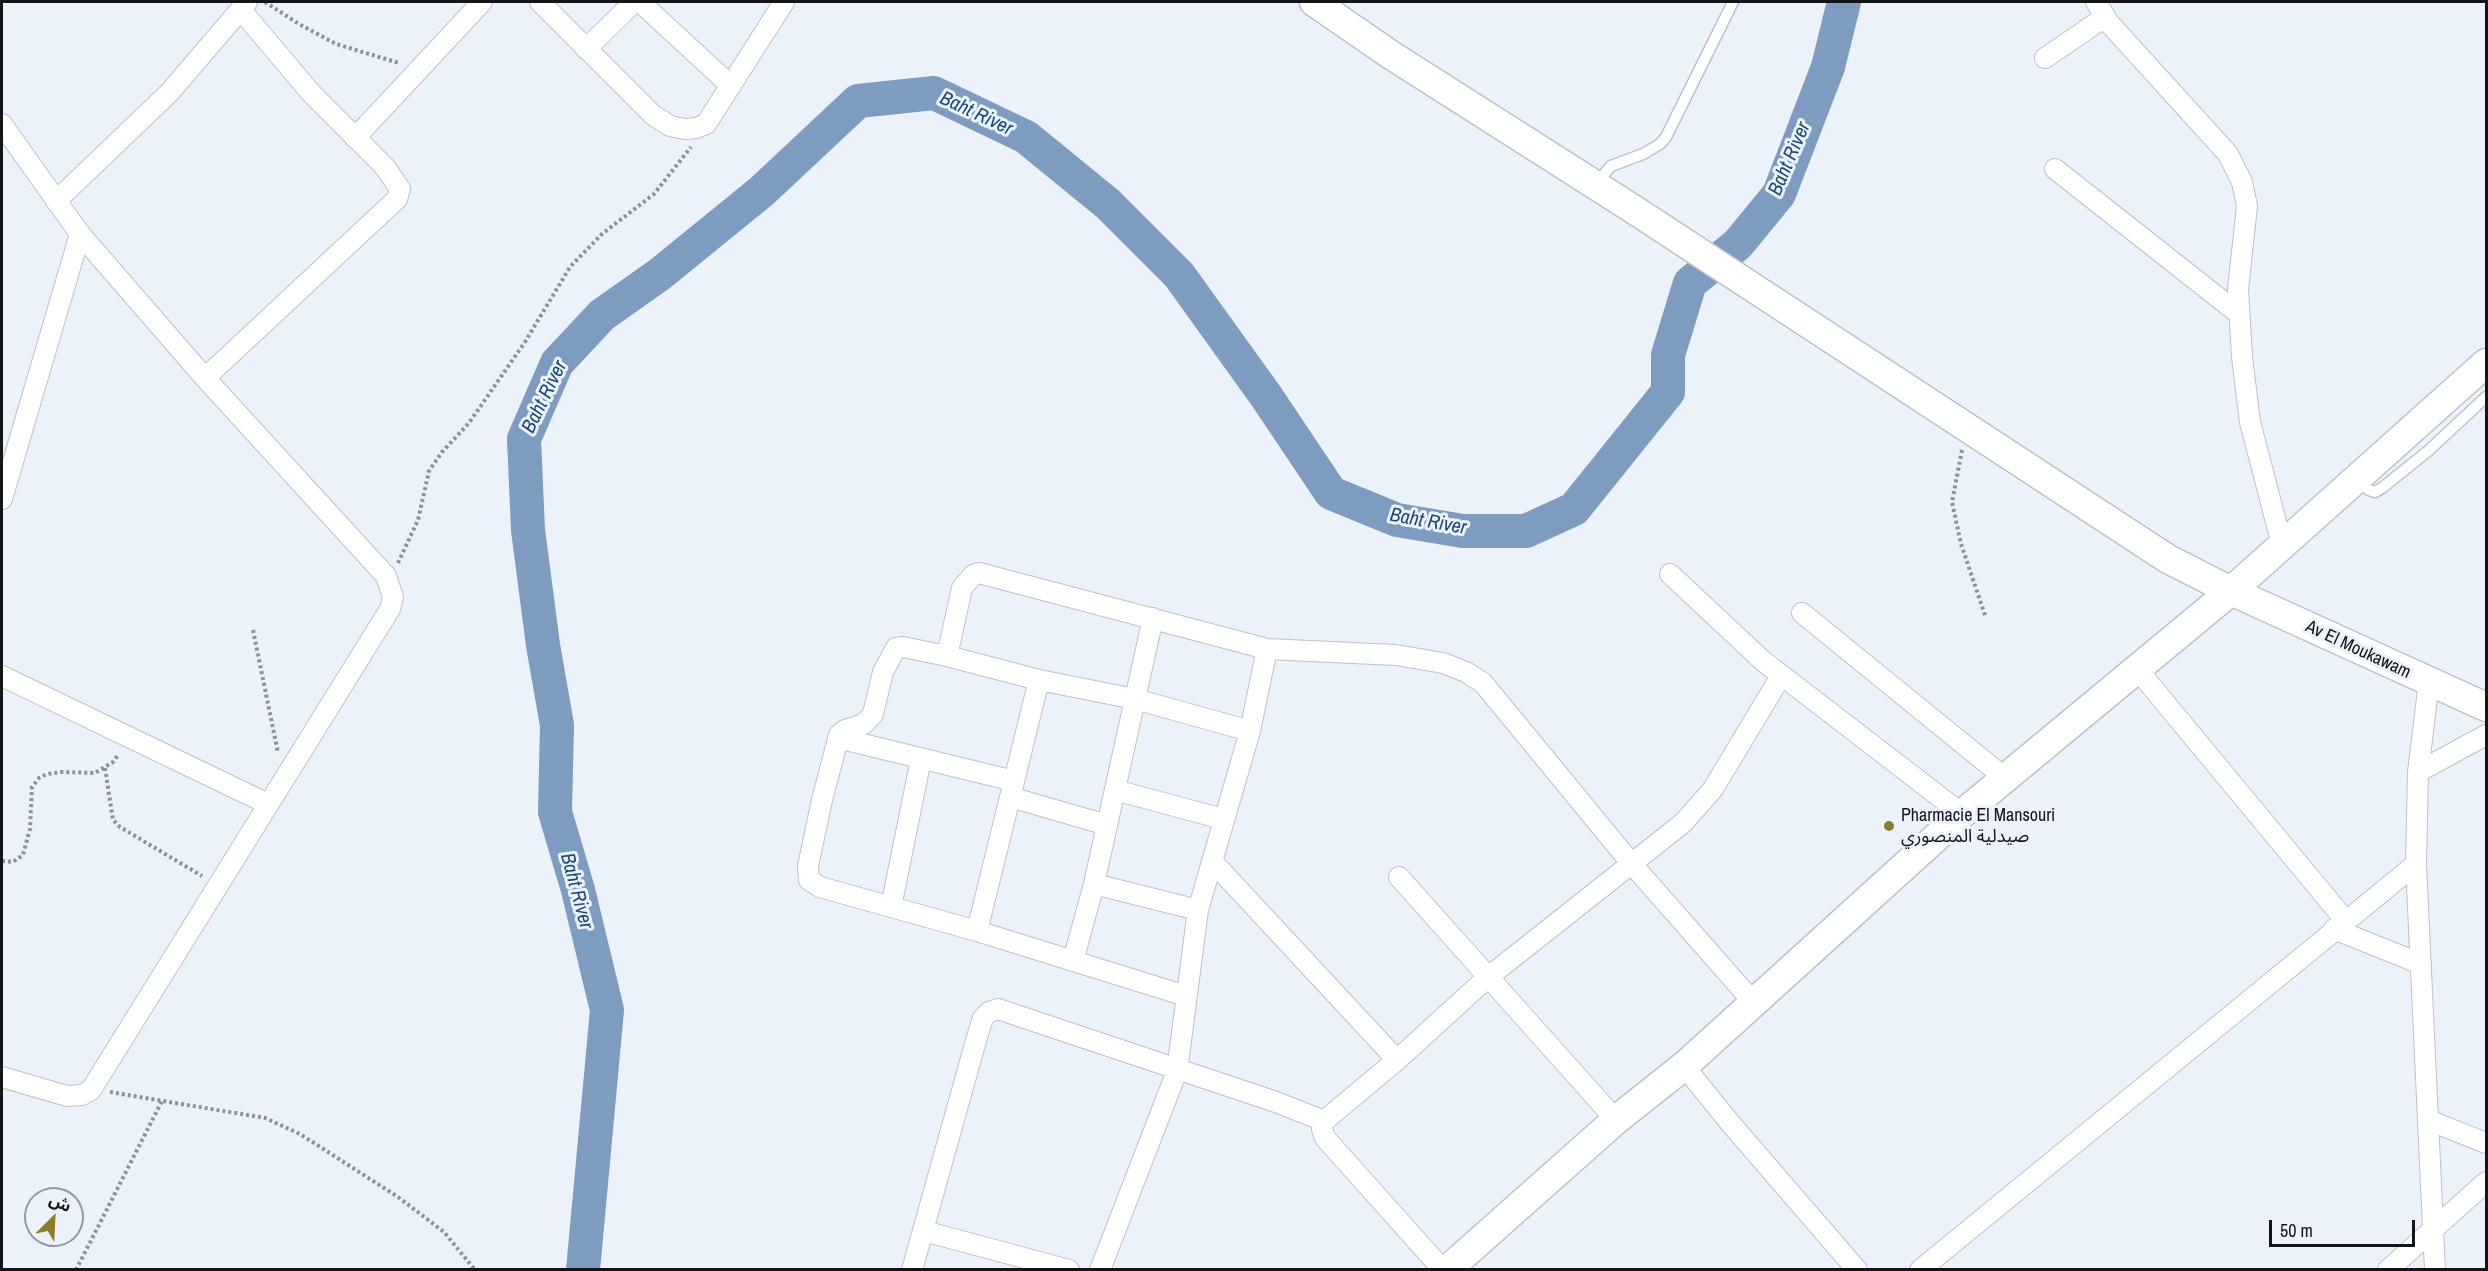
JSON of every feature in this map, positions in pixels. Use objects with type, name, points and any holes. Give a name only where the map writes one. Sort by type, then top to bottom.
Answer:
[{"type":"main road","name":"Av El Moukawam","points":[[1314,2],[1391,55],[1633,209],[2168,559],[2231,591],[2487,707]]},
{"type":"main road","points":[[1445,1269],[1616,1120],[1684,1066],[1962,814],[2231,591],[2487,363]]},
{"type":"street","points":[[356,138],[482,2]]},
{"type":"street","points":[[540,2],[660,121],[685,129],[706,124],[784,2]]},
{"type":"street","points":[[586,49],[634,2]]},
{"type":"street","points":[[640,2],[730,86]]},
{"type":"street","points":[[56,201],[170,93],[244,6],[311,93],[397,182],[400,189],[397,199],[205,378]]},
{"type":"street","points":[[2045,58],[2101,9],[2228,154],[2242,182],[2247,206],[2238,290],[2250,422],[2282,545]]},
{"type":"street","points":[[2,124],[80,234],[205,378],[389,581],[393,597],[390,609],[91,1089],[82,1095],[67,1096],[2,1077]]},
{"type":"street","points":[[2055,169],[2239,314]]},
{"type":"street","points":[[2,499],[80,234]]},
{"type":"street","points":[[947,656],[962,588],[973,575],[979,573],[1267,649],[1396,655],[1443,663],[1466,672],[1483,683],[1632,863],[1754,1003]]},
{"type":"street","points":[[1670,574],[1781,676],[1962,814]]},
{"type":"street","points":[[1802,612],[2005,778]]},
{"type":"street","points":[[1073,961],[1094,884],[1153,618]]},
{"type":"street","points":[[1186,996],[820,887],[809,880],[809,852],[838,738],[845,730],[864,724],[873,714],[883,672],[896,648],[903,647],[947,656],[1039,680],[1136,699],[1250,730]]},
{"type":"street","points":[[1100,1269],[1177,1071],[1198,910],[1250,730],[1267,649]]},
{"type":"street","points":[[2137,669],[2340,925],[2421,964]]},
{"type":"street","points":[[2,676],[268,804]]},
{"type":"street","points":[[1445,1269],[1325,1138],[1322,1129],[1324,1121],[1397,1060],[1487,978],[1683,823],[1713,789],[1781,676]]},
{"type":"street","points":[[977,932],[1039,680]]},
{"type":"street","points":[[2429,682],[2418,772],[2416,864],[2435,1269]]},
{"type":"street","points":[[2418,772],[2487,735]]},
{"type":"street","points":[[838,738],[921,759],[1012,789],[1107,825]]},
{"type":"street","points":[[891,907],[921,759]]},
{"type":"street","points":[[1115,790],[1224,819]]},
{"type":"street","points":[[1212,861],[1397,1060]]},
{"type":"street","points":[[1920,1269],[2416,864]]},
{"type":"street","points":[[1399,877],[1616,1120]]},
{"type":"street","points":[[1094,884],[1198,910]]},
{"type":"street","points":[[912,1269],[983,1018],[989,1012],[998,1009],[1177,1071],[1276,1102],[1324,1121]]},
{"type":"street","points":[[1684,1066],[1731,1124],[1857,1269]]},
{"type":"street","points":[[2428,1120],[2487,1143]]},
{"type":"street","points":[[2388,1269],[2434,1231],[2487,1182]]},
{"type":"street","points":[[924,1231],[1069,1269]]},
{"type":"lane","points":[[1595,185],[1611,166],[1643,154],[1660,144],[1666,137],[1733,2]]},
{"type":"lane","points":[[2355,480],[2375,492],[2382,488],[2428,451],[2487,397]]},
{"type":"path","points":[[265,2],[336,44],[419,69]]},
{"type":"path","points":[[389,581],[418,520],[426,481],[435,461],[469,423],[525,342],[570,267],[602,234],[654,194],[669,177],[706,124]]},
{"type":"path","points":[[1967,426],[1952,502],[1961,544],[1986,618]]},
{"type":"path","points":[[253,630],[284,778]]},
{"type":"path","points":[[2,861],[13,861],[23,855],[30,829],[32,788],[39,778],[47,774],[95,773],[113,762],[130,738]]},
{"type":"path","points":[[105,768],[113,820],[120,827],[218,886]]},
{"type":"path","points":[[91,1089],[265,1118],[300,1134],[407,1204],[444,1232],[475,1269]]},
{"type":"path","points":[[76,1269],[162,1101]]},
{"type":"waterway","name":"Baht River","points":[[583,1270],[607,1010],[578,890],[555,812],[557,725],[543,645],[528,530],[524,439],[557,363],[602,315],[660,274],[762,191],[858,101],[934,93],[1026,137],[1108,204],[1179,275],[1266,396],[1331,493],[1397,520],[1463,531],[1526,531],[1574,509],[1668,392],[1668,355],[1690,283],[1738,244],[1779,194],[1828,67],[1844,2]]},
{"type":"place","name":"Pharmacie El Mansouri صيدلية المنصوري","points":[[1889,826]]}]
